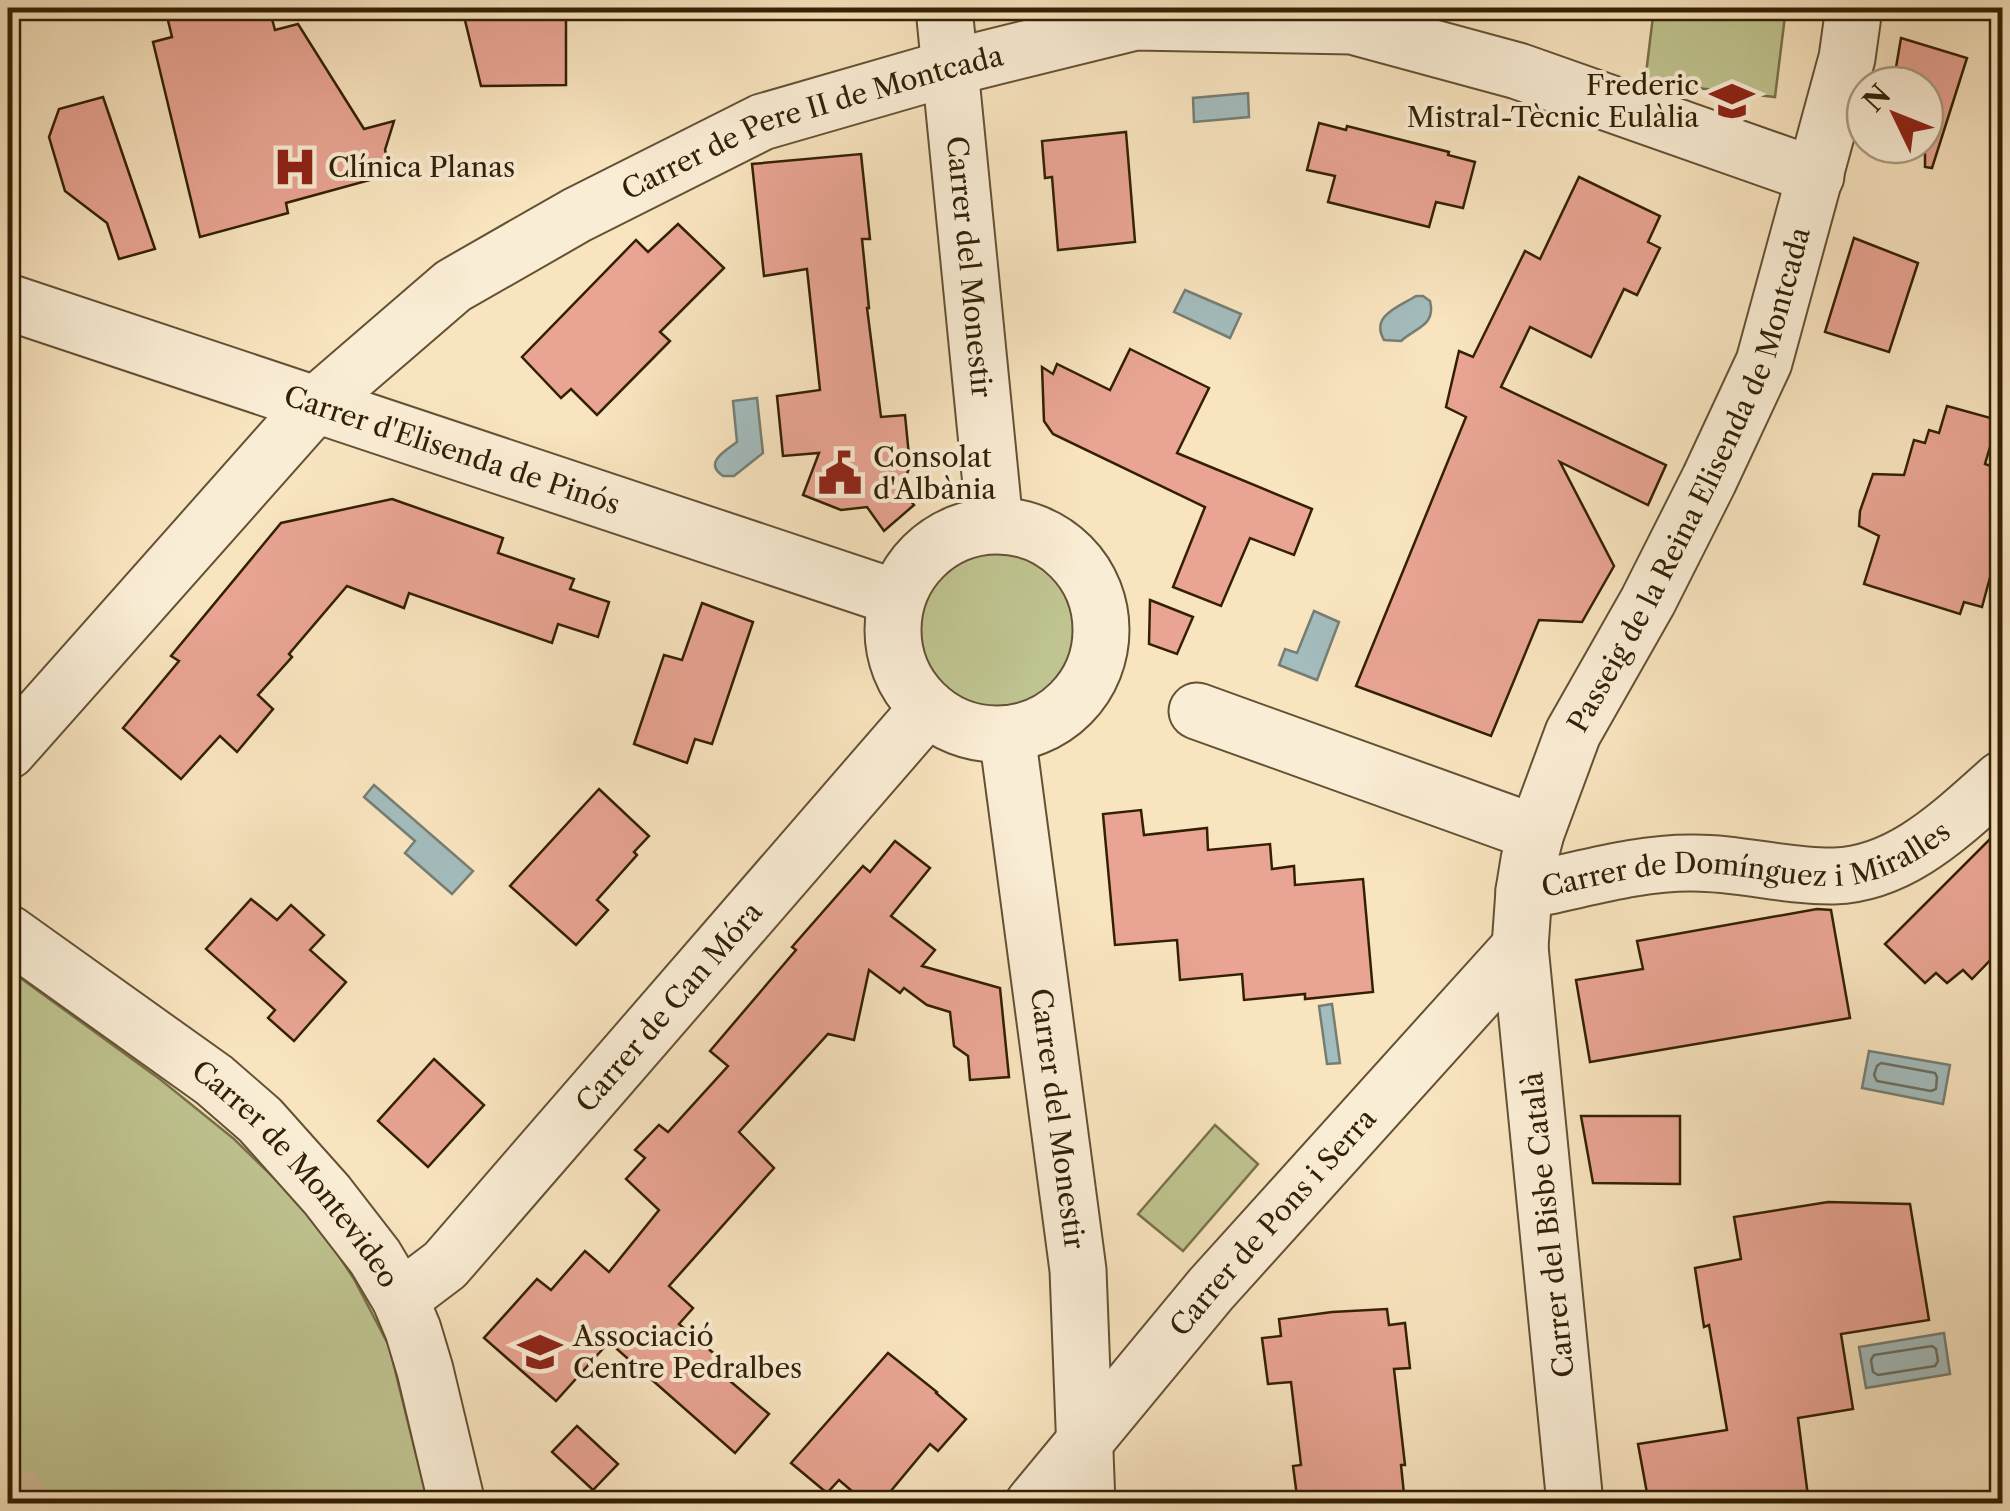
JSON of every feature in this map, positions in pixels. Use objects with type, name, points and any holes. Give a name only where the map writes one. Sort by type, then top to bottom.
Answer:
[{"type":"street","name":"Carrer del Monestir","points":[[944,8],[995,525]]},
{"type":"street","name":"Passeig de la Reina Elisenda de Montcada","points":[[1520,947],[1524,891],[1536,833],[1573,733],[1648,601],[1764,362],[1846,58],[1854,8]]},
{"type":"street","name":"Carrer de Pere II de Montcada","points":[[8,751],[315,406],[452,286],[577,215],[762,122],[949,68],[1135,22],[1352,26],[1518,71],[1816,176]]},
{"type":"street","name":"Carrer d'Elisenda de Pinós","points":[[8,302],[897,598]]},
{"type":"street","points":[[995,525],[1026,529],[1052,540],[1071,555],[1093,586],[1102,618],[1102,636],[1095,668],[1080,694],[1056,717],[1007,734],[983,734],[948,722],[910,689],[892,632],[897,598],[921,558],[944,540],[966,530],[995,525]]},
{"type":"street","name":"Carrer de Can Móra","points":[[400,1299],[444,1264],[928,708]]},
{"type":"street","points":[[1197,711],[1536,833]]},
{"type":"street","name":"Carrer del Monestir","points":[[1007,734],[1078,1270],[1086,1504]]},
{"type":"street","name":"Carrer de Domínguez i Miralles","points":[[1524,891],[1642,866],[1684,863],[1720,863],[1832,876],[1868,873],[1928,843],[2002,779]]},
{"type":"street","name":"Carrer de Montevideo","points":[[8,932],[214,1080],[260,1120],[339,1211],[375,1257],[414,1330],[457,1504]]},
{"type":"street","name":"Carrer de Pons i Serra","points":[[1032,1504],[1211,1289],[1520,947]]},
{"type":"street","name":"Carrer del Bisbe Català","points":[[1520,947],[1575,1504]]},
{"type":"green space","points":[[1654,8],[1786,8],[1775,97],[1645,82]]},
{"type":"green space","points":[[1000,545],[1032,551],[1060,569],[1078,597],[1084,629],[1078,661],[1060,689],[1032,707],[1000,713],[968,707],[940,689],[922,661],[916,629],[922,597],[940,569],[968,551]]},
{"type":"green space","points":[[8,969],[161,1080],[234,1139],[312,1215],[354,1279],[389,1346],[428,1503],[8,1503]]},
{"type":"green space","points":[[1215,1125],[1258,1164],[1183,1251],[1138,1214]]},
{"type":"water","points":[[1248,93],[1249,117],[1194,122],[1193,98]]},
{"type":"water","points":[[1185,290],[1241,314],[1230,338],[1174,312]]},
{"type":"water","points":[[1416,296],[1430,301],[1428,321],[1401,341],[1384,340],[1383,318]]},
{"type":"water","points":[[757,398],[763,453],[734,476],[723,476],[715,462],[737,442],[733,401]]},
{"type":"water","points":[[1314,611],[1339,622],[1317,680],[1279,665],[1285,649],[1297,653]]},
{"type":"water","points":[[374,785],[473,871],[452,894],[405,853],[415,841],[364,797]]},
{"type":"water","points":[[1332,1004],[1340,1063],[1327,1064],[1319,1006]]},
{"type":"water","points":[[1869,1051],[1950,1065],[1943,1104],[1862,1088]]},
{"type":"water","points":[[1944,1333],[1950,1374],[1866,1388],[1859,1347]]},
{"type":"building","points":[[165,8],[269,8],[275,30],[298,24],[364,129],[394,121],[385,150],[392,174],[286,203],[288,213],[200,237],[153,42],[172,37]]},
{"type":"building","points":[[462,8],[566,8],[566,85],[481,86]]},
{"type":"building","points":[[1901,38],[1967,58],[1945,127],[1945,65],[1896,65]]},
{"type":"building","points":[[103,97],[155,249],[119,259],[107,223],[65,191],[49,137],[59,109]]},
{"type":"building","points":[[1319,123],[1346,130],[1347,126],[1475,162],[1463,208],[1436,202],[1429,227],[1328,202],[1335,176],[1307,170]]},
{"type":"building","points":[[1126,132],[1135,242],[1058,250],[1052,177],[1045,178],[1042,141]]},
{"type":"building","points":[[861,154],[870,239],[862,239],[867,308],[881,417],[905,415],[910,466],[901,488],[914,505],[884,531],[867,507],[841,510],[803,495],[819,453],[783,456],[777,396],[820,390],[807,269],[764,276],[752,164]]},
{"type":"building","points":[[1579,177],[1660,216],[1648,242],[1660,248],[1637,295],[1624,289],[1591,357],[1530,327],[1501,387],[1666,465],[1648,505],[1560,462],[1614,566],[1582,622],[1539,620],[1491,736],[1356,686],[1466,417],[1446,407],[1459,351],[1473,357],[1525,251],[1540,259]]},
{"type":"building","points":[[678,224],[724,268],[660,332],[670,341],[597,415],[571,389],[561,398],[522,357],[636,240],[648,252]]},
{"type":"building","points":[[1854,238],[1918,263],[1889,352],[1825,332]]},
{"type":"building","points":[[1130,349],[1209,388],[1177,453],[1312,509],[1294,555],[1250,538],[1221,606],[1173,587],[1205,507],[1053,434],[1044,421],[1042,367],[1053,374],[1057,364],[1110,390]]},
{"type":"building","points":[[1947,406],[1998,420],[1985,464],[2002,470],[2002,561],[1995,559],[1982,607],[1964,602],[1960,614],[1864,584],[1879,536],[1859,526],[1873,474],[1904,475],[1914,440],[1925,443],[1929,430],[1939,433]]},
{"type":"building","points":[[392,499],[503,538],[498,553],[574,579],[570,589],[609,602],[598,637],[558,624],[552,643],[409,593],[404,608],[347,586],[258,695],[273,709],[237,752],[220,736],[181,779],[123,728],[179,661],[171,656],[281,523]]},
{"type":"building","points":[[1150,600],[1193,617],[1177,654],[1149,644]]},
{"type":"building","points":[[702,603],[753,622],[712,744],[695,739],[687,763],[634,744],[664,655],[682,660]]},
{"type":"building","points":[[599,789],[649,836],[597,900],[608,910],[576,945],[510,886]]},
{"type":"building","points":[[1141,810],[1144,835],[1207,828],[1208,850],[1270,844],[1272,869],[1294,866],[1295,885],[1363,879],[1373,992],[1244,1000],[1242,974],[1180,980],[1177,940],[1115,945],[1103,814]]},
{"type":"building","points":[[2002,827],[2002,948],[1972,979],[1963,970],[1947,983],[1936,973],[1925,983],[1885,944]]},
{"type":"building","points":[[895,841],[930,868],[891,916],[935,950],[922,966],[1000,988],[1009,1077],[970,1080],[968,1056],[954,1046],[950,1012],[927,1005],[904,988],[900,993],[869,970],[854,1040],[828,1034],[739,1132],[774,1168],[669,1286],[693,1308],[679,1324],[737,1373],[730,1381],[769,1414],[735,1453],[609,1342],[556,1401],[484,1338],[537,1279],[551,1290],[585,1251],[609,1272],[659,1210],[626,1179],[645,1158],[635,1150],[659,1125],[668,1132],[728,1066],[710,1051],[796,950],[792,947],[863,866],[870,872]]},
{"type":"building","points":[[251,899],[277,920],[291,905],[324,935],[310,950],[346,982],[294,1041],[268,1018],[275,1010],[206,949]]},
{"type":"building","points":[[1817,909],[1831,910],[1850,1018],[1590,1062],[1576,980],[1643,969],[1637,941]]},
{"type":"building","points":[[434,1059],[484,1105],[428,1167],[378,1121]]},
{"type":"building","points":[[1581,1116],[1680,1116],[1680,1184],[1593,1183]]},
{"type":"building","points":[[1828,1202],[1910,1204],[1929,1320],[1841,1334],[1853,1409],[1798,1418],[1809,1504],[1649,1504],[1638,1444],[1727,1430],[1695,1268],[1741,1259],[1734,1217]]},
{"type":"building","points":[[1387,1309],[1389,1325],[1405,1323],[1410,1368],[1394,1369],[1405,1465],[1401,1465],[1405,1504],[1298,1504],[1293,1466],[1301,1465],[1291,1382],[1268,1384],[1262,1338],[1281,1336],[1279,1319]]},
{"type":"building","points":[[888,1353],[966,1419],[938,1451],[930,1444],[880,1504],[867,1504],[839,1480],[827,1493],[791,1463]]},
{"type":"building","points":[[577,1426],[618,1464],[593,1490],[552,1452]]},
{"type":"tunnel","points":[[8,1482],[21,1504]]},
{"type":"place","name":"Frederic Mistral-Tècnic Eulàlia","points":[[1732,101]]},
{"type":"place","name":"Clínica Planas","points":[[295,167]]},
{"type":"place","name":"Consolat d'Albània","points":[[840,473]]},
{"type":"place","name":"Associació Centre Pedralbes","points":[[540,1352]]}]
